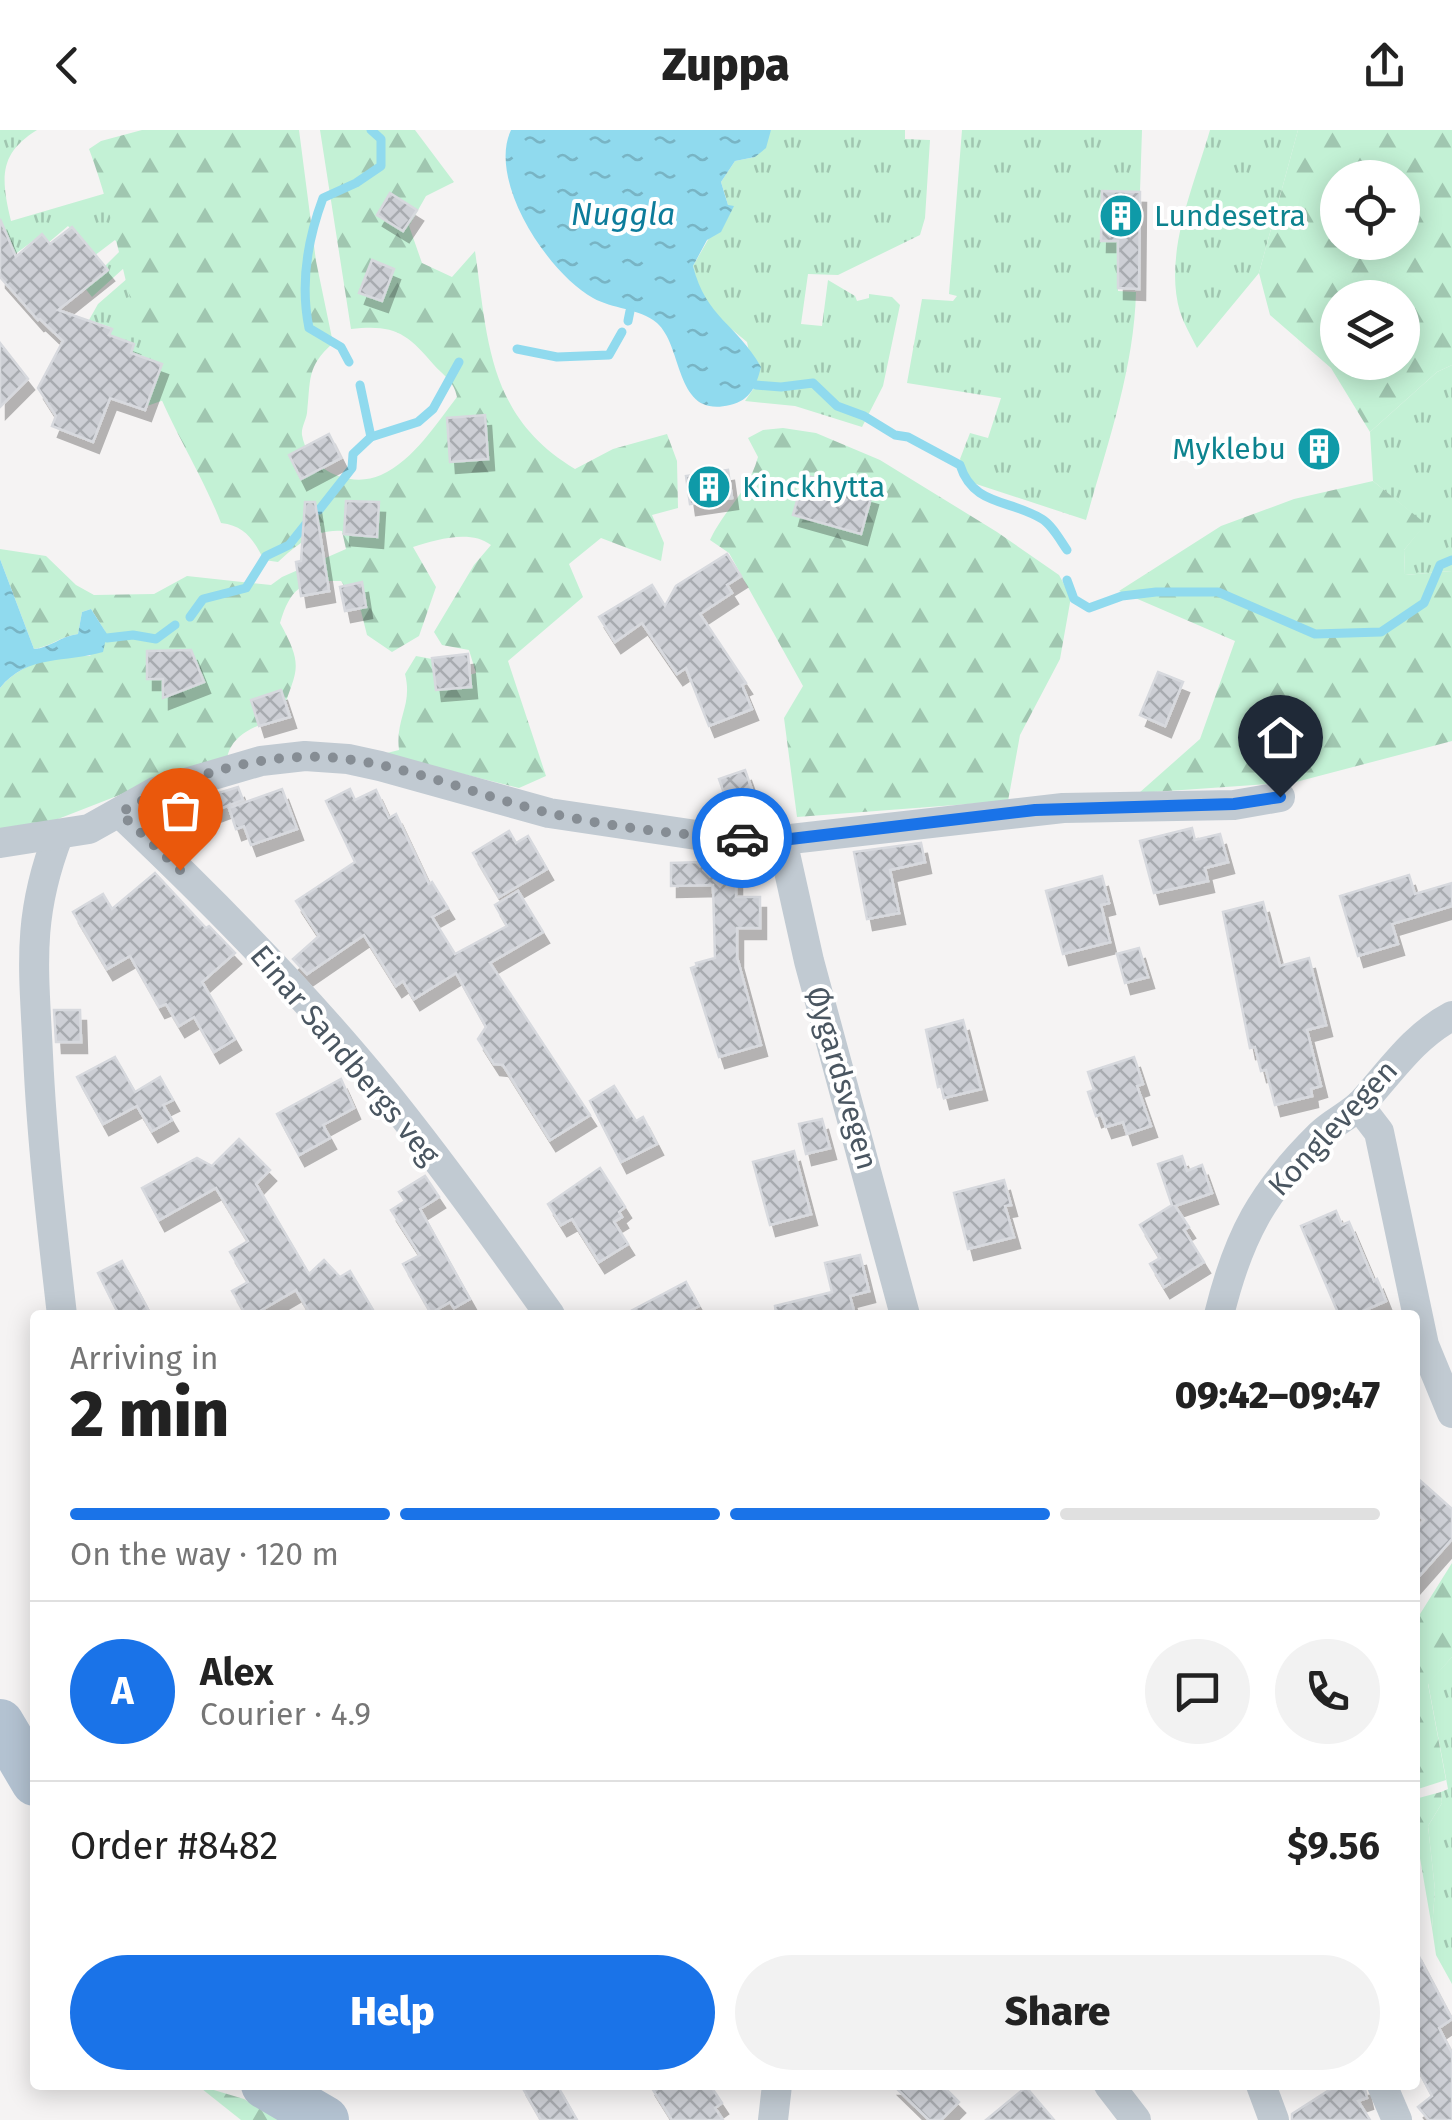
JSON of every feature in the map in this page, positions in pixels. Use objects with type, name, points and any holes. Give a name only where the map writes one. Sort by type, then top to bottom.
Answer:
[{"type":"main road","points":[[0,1722],[30,1773]]},
{"type":"main road","points":[[274,2090],[325,2120]]},
{"type":"street","points":[[0,842],[89,829],[155,792],[202,776],[261,761],[305,756],[380,766],[562,815],[686,834],[782,840],[1046,809],[1234,804],[1280,797]]},
{"type":"street","name":"Einar Sandbergs veg","points":[[120,813],[218,908],[334,1032],[394,1105],[546,1310]]},
{"type":"street","points":[[58,836],[43,875],[32,960],[42,1148],[61,1310]]},
{"type":"street","name":"Øygardsvegen","points":[[782,840],[812,972],[904,1310]]},
{"type":"street","name":"Konglevegen","points":[[1220,1310],[1240,1244],[1255,1212],[1321,1133],[1359,1106],[1404,1052],[1452,1016]]},
{"type":"street","points":[[1359,1106],[1379,1132],[1417,1310]]},
{"type":"street","points":[[1420,1325],[1452,1414]]},
{"type":"street","points":[[773,2120],[776,2090]]},
{"type":"street","points":[[1114,2090],[1136,2120]]},
{"type":"street","points":[[1263,2090],[1274,2120]]},
{"type":"street","points":[[1384,2090],[1397,2120]]},
{"type":"green space","points":[[0,130],[37,130],[16,148],[6,167],[5,191],[11,221],[127,187],[146,248],[92,297],[84,287],[122,249],[115,240],[94,256],[68,226],[48,243],[41,235],[14,255],[0,237]]},
{"type":"green space","points":[[142,130],[299,130],[316,261],[333,343],[318,359],[311,375],[302,430],[306,447],[321,467],[356,480],[381,475],[424,440],[457,397],[454,387],[407,338],[378,328],[351,329],[320,130],[415,130],[454,182],[426,196],[409,226],[422,263],[452,277],[475,251],[497,374],[524,426],[546,448],[575,469],[613,449],[667,434],[677,461],[678,508],[652,515],[664,543],[661,561],[601,538],[569,564],[583,597],[508,661],[546,776],[519,788],[383,754],[399,750],[399,729],[407,695],[405,674],[416,656],[432,659],[454,680],[476,673],[469,650],[442,645],[434,632],[474,565],[491,545],[483,540],[453,537],[413,547],[436,587],[419,636],[392,652],[367,635],[361,611],[341,581],[308,584],[294,593],[280,623],[293,651],[296,670],[281,717],[240,736],[227,759],[158,780],[40,826],[0,834],[0,688],[18,672],[40,662],[90,656],[105,631],[91,609],[82,612],[78,634],[34,649],[0,559],[0,549],[46,556],[76,585],[94,595],[154,594],[187,576],[271,585],[346,549],[342,531],[332,531],[307,539],[278,562],[264,560],[247,535],[221,523],[150,370],[89,149],[101,141]]},
{"type":"green space","points":[[771,130],[905,130],[905,139],[930,140],[925,218],[920,235],[838,275],[808,274],[801,324],[822,326],[828,280],[857,301],[869,298],[869,294],[892,297],[900,305],[883,386],[862,427],[795,406],[745,401],[756,385],[747,342],[717,317],[699,293],[693,266],[728,205],[721,182],[735,161],[755,157]]},
{"type":"green space","points":[[962,130],[1142,130],[1140,192],[1102,191],[1101,240],[1118,241],[1118,291],[1136,292],[1125,379],[1086,520],[970,482],[960,459],[970,433],[988,438],[1001,398],[907,383],[922,299],[953,301],[957,296],[949,294]]},
{"type":"green space","points":[[1210,130],[1298,130],[1259,273],[1197,348],[1180,312],[1175,267],[1183,220]]},
{"type":"green space","points":[[1298,130],[1452,130],[1452,365],[1437,372],[1370,432],[1338,380],[1420,380],[1420,280],[1320,280],[1320,358],[1270,315],[1259,273]]},
{"type":"green space","points":[[152,257],[195,389],[147,406],[162,363],[131,352],[108,335],[110,327],[89,320],[98,304]]},
{"type":"green space","points":[[1452,365],[1452,571],[1405,575],[1404,550],[1425,524],[1373,481],[1370,432],[1437,372]]},
{"type":"green space","points":[[783,428],[816,433],[880,460],[1059,575],[1071,597],[1060,659],[1020,735],[1008,801],[797,817],[784,718],[803,686],[729,553],[710,540],[754,470],[758,457],[748,438],[763,430]]},
{"type":"green space","points":[[1373,481],[1426,524],[1404,550],[1405,575],[1452,571],[1452,741],[1296,782],[1139,793],[1200,739],[1235,641],[1119,591],[1221,526],[1294,499]]},
{"type":"green space","points":[[1452,1563],[1452,1657],[1428,1684],[1446,1780],[1420,1788],[1420,1614]]},
{"type":"green space","points":[[1452,1657],[1452,1984],[1436,1955],[1432,1928],[1435,1890],[1428,1826],[1442,1803],[1441,1792],[1448,1789],[1428,1683]]},
{"type":"green space","points":[[1441,1792],[1442,1803],[1428,1826],[1435,1890],[1432,1928],[1420,1858],[1420,1798]]},
{"type":"green space","points":[[203,2090],[244,2099],[279,2120],[241,2120]]},
{"type":"water","name":"Nuggla","points":[[511,130],[771,130],[766,148],[755,157],[735,161],[721,182],[728,205],[734,206],[721,232],[707,240],[693,266],[706,298],[761,367],[748,396],[730,405],[712,406],[699,401],[689,392],[666,334],[657,323],[593,298],[558,268],[526,224],[515,199],[507,174],[506,151]]},
{"type":"water","points":[[0,559],[34,649],[78,634],[82,612],[91,609],[107,634],[103,652],[35,665],[11,677],[0,688]]},
{"type":"building","name":"Lundesetra","points":[[1102,191],[1140,192],[1139,289],[1118,288],[1118,241],[1101,241]]},
{"type":"building","points":[[390,193],[417,210],[403,231],[377,215]]},
{"type":"building","points":[[0,219],[16,257],[42,234],[50,244],[72,227],[108,270],[58,310],[112,329],[109,335],[134,344],[131,353],[162,364],[145,410],[110,398],[93,442],[52,426],[56,416],[38,388],[63,341],[38,320],[0,277]]},
{"type":"building","points":[[372,260],[394,269],[382,301],[359,293]]},
{"type":"building","points":[[0,343],[28,379],[0,407]]},
{"type":"building","points":[[485,415],[488,459],[450,462],[447,418]]},
{"type":"building","points":[[329,434],[341,458],[301,479],[289,455]]},
{"type":"building","name":"Kinckhytta","points":[[728,470],[732,498],[690,504],[686,476]]},
{"type":"building","points":[[804,475],[872,494],[861,534],[793,515]]},
{"type":"building","points":[[346,501],[379,502],[377,537],[344,534]]},
{"type":"building","points":[[305,502],[315,502],[329,591],[301,596],[296,562],[301,561]]},
{"type":"building","points":[[727,554],[741,576],[727,585],[732,593],[700,614],[746,683],[742,685],[752,709],[709,726],[686,668],[677,674],[642,623],[615,642],[599,617],[652,585],[665,606],[676,586]]},
{"type":"building","points":[[362,582],[366,607],[345,611],[340,587]]},
{"type":"building","points":[[191,650],[204,682],[163,698],[163,679],[147,679],[147,651]]},
{"type":"building","points":[[468,654],[471,687],[436,690],[432,658]]},
{"type":"building","points":[[1158,672],[1183,682],[1165,726],[1140,715]]},
{"type":"building","points":[[281,690],[290,717],[259,726],[251,700]]},
{"type":"building","points":[[745,770],[757,804],[731,813],[719,779]]},
{"type":"building","points":[[238,787],[243,800],[214,811],[208,796]]},
{"type":"building","points":[[282,789],[297,829],[251,845],[244,826],[236,829],[229,808]]},
{"type":"building","points":[[350,789],[355,800],[376,790],[389,818],[396,814],[429,884],[432,882],[448,908],[432,917],[455,954],[507,926],[495,905],[518,891],[543,932],[490,963],[590,1115],[550,1140],[503,1065],[494,1064],[478,1039],[486,1027],[456,973],[414,999],[403,981],[396,986],[364,935],[307,974],[293,959],[319,936],[296,901],[355,862],[326,801]]},
{"type":"building","points":[[1192,828],[1195,840],[1220,834],[1228,862],[1205,868],[1208,881],[1154,893],[1140,841]]},
{"type":"building","points":[[509,831],[516,843],[528,836],[547,869],[499,897],[473,853]]},
{"type":"building","points":[[921,843],[925,862],[890,870],[899,913],[867,919],[854,852]]},
{"type":"building","points":[[736,861],[736,897],[760,897],[760,928],[737,928],[737,957],[761,1045],[719,1057],[691,968],[715,958],[713,885],[671,886],[671,863]]},
{"type":"building","points":[[155,873],[235,953],[202,982],[235,1039],[214,1052],[194,1017],[179,1026],[166,1004],[159,1007],[130,956],[107,969],[73,912],[103,894],[112,909]]},
{"type":"building","points":[[1409,875],[1415,894],[1452,883],[1452,906],[1392,924],[1398,944],[1358,956],[1340,896]]},
{"type":"building","points":[[1102,876],[1109,903],[1101,905],[1110,942],[1063,954],[1046,891]]},
{"type":"building","points":[[1263,902],[1280,966],[1309,958],[1326,1025],[1307,1030],[1321,1086],[1311,1089],[1312,1096],[1275,1105],[1266,1070],[1261,1071],[1255,1047],[1250,1048],[1223,912]]},
{"type":"building","points":[[1139,948],[1148,977],[1125,983],[1117,954]]},
{"type":"building","points":[[54,1010],[80,1010],[81,1042],[56,1042]]},
{"type":"building","points":[[963,1020],[981,1089],[944,1098],[926,1030]]},
{"type":"building","points":[[115,1057],[135,1092],[160,1077],[173,1100],[163,1105],[172,1120],[152,1131],[137,1106],[103,1124],[77,1077]]},
{"type":"building","points":[[1134,1057],[1143,1084],[1137,1086],[1151,1126],[1127,1134],[1123,1122],[1106,1127],[1101,1114],[1096,1116],[1088,1092],[1094,1090],[1088,1072]]},
{"type":"building","points":[[341,1079],[354,1108],[323,1125],[330,1138],[299,1155],[277,1114]]},
{"type":"building","points":[[614,1086],[636,1121],[643,1117],[657,1144],[621,1162],[590,1101]]},
{"type":"building","points":[[822,1119],[830,1148],[806,1154],[799,1124]]},
{"type":"building","points":[[239,1139],[270,1170],[256,1184],[309,1274],[324,1260],[340,1277],[350,1271],[373,1310],[308,1310],[296,1290],[262,1310],[243,1310],[232,1291],[248,1282],[230,1252],[248,1241],[216,1188],[159,1220],[142,1188],[197,1158],[212,1166]]},
{"type":"building","points":[[794,1151],[811,1214],[770,1225],[753,1162]]},
{"type":"building","points":[[1182,1156],[1187,1171],[1202,1165],[1212,1193],[1175,1206],[1189,1227],[1184,1230],[1204,1262],[1164,1287],[1150,1264],[1160,1258],[1140,1225],[1172,1205],[1158,1164]]},
{"type":"building","points":[[600,1168],[625,1207],[619,1212],[622,1217],[614,1222],[628,1244],[599,1262],[572,1219],[561,1225],[548,1204]]},
{"type":"building","points":[[425,1176],[439,1197],[420,1209],[470,1299],[454,1308],[450,1302],[429,1310],[403,1264],[420,1255],[391,1210],[405,1201],[399,1192]]},
{"type":"building","points":[[1004,1180],[1011,1205],[1005,1206],[1014,1237],[968,1249],[954,1193]]},
{"type":"building","points":[[1336,1211],[1342,1225],[1349,1222],[1386,1301],[1365,1310],[1337,1310],[1301,1226]]},
{"type":"building","points":[[860,1255],[869,1291],[850,1296],[854,1310],[775,1310],[775,1306],[832,1292],[825,1263]]},
{"type":"building","points":[[122,1261],[148,1310],[116,1310],[98,1273]]},
{"type":"building","points":[[686,1282],[699,1306],[691,1310],[633,1310]]},
{"type":"building","points":[[1420,1480],[1452,1509],[1452,1539],[1420,1575],[1420,1524],[1424,1520],[1420,1516]]},
{"type":"building","points":[[1420,1958],[1452,2019],[1439,2028],[1452,2053],[1452,2120],[1429,2120],[1418,2107],[1432,2096],[1420,2073]]},
{"type":"building","points":[[524,2090],[560,2090],[577,2120],[541,2120]]},
{"type":"building","points":[[653,2090],[713,2090],[722,2103],[715,2108],[723,2120],[672,2120]]},
{"type":"building","points":[[898,2090],[947,2090],[959,2102],[941,2120],[929,2120]]},
{"type":"building","points":[[1022,2090],[1029,2090],[1054,2120],[986,2120]]},
{"type":"building","points":[[1329,2090],[1365,2090],[1367,2098],[1358,2101],[1370,2120],[1292,2120],[1292,2114]]},
{"type":"waterway","points":[[349,362],[341,347],[309,328],[307,263],[323,198],[381,166],[381,139],[371,130]]},
{"type":"waterway","points":[[628,321],[630,311]]},
{"type":"waterway","points":[[517,349],[557,357],[609,355],[622,332]]},
{"type":"waterway","points":[[319,510],[352,468],[353,454],[371,437],[418,422],[433,409],[459,362]]},
{"type":"waterway","points":[[756,385],[813,383],[837,406],[960,465],[974,488],[1042,519],[1067,550]]},
{"type":"waterway","points":[[360,385],[371,437]]},
{"type":"waterway","points":[[190,617],[203,599],[246,588],[266,556],[289,545],[309,520]]},
{"type":"waterway","points":[[1067,580],[1074,599],[1089,608],[1122,596],[1218,592],[1315,634],[1381,632],[1424,603],[1440,565],[1452,560]]},
{"type":"waterway","points":[[107,638],[133,635],[156,639],[175,625]]},
{"type":"way so far","points":[[180,870],[120,813],[155,792],[202,776],[261,761],[305,756],[380,766],[549,813],[650,830],[742,838]]},
{"type":"place","name":"Lundesetra","points":[[1121,216]]},
{"type":"place","name":"Myklebu","points":[[1319,449]]},
{"type":"place","name":"Kinckhytta","points":[[709,487]]},
{"type":"route","points":[[742,838],[782,840],[1063,808],[1234,804],[1280,797]]}]
